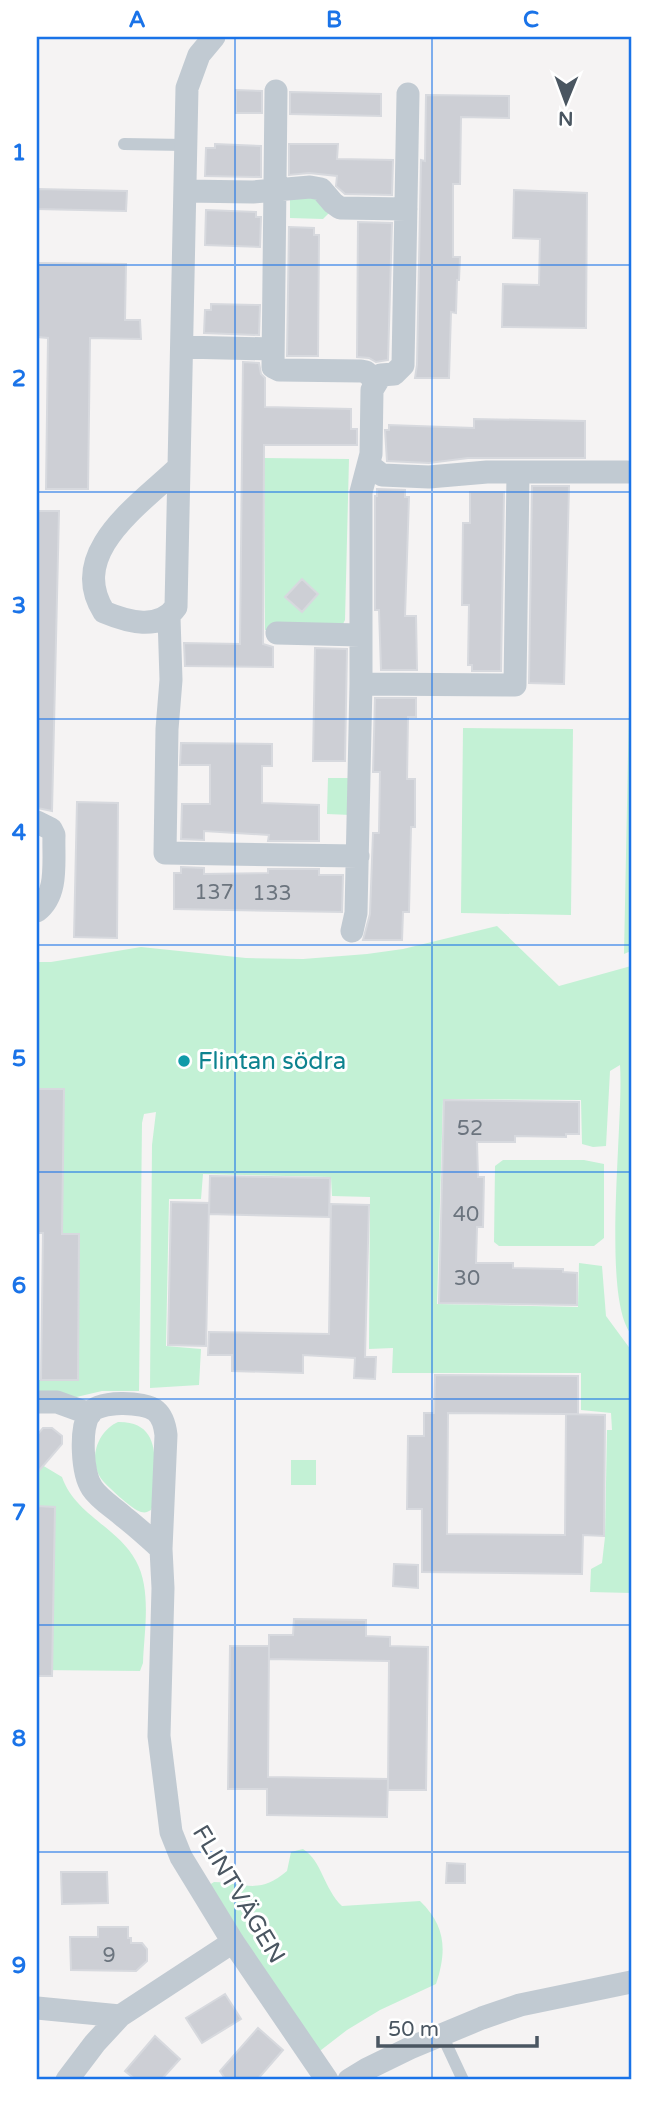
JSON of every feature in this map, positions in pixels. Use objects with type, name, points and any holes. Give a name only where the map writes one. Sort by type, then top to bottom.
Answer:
[{"type":"street","points":[[207,38],[187,88],[176,607],[169,617],[171,680],[167,729],[165,853],[358,856]]},
{"type":"street","points":[[276,91],[273,367],[279,370],[360,371],[376,380]]},
{"type":"street","points":[[352,931],[356,913],[358,856],[361,492],[369,465],[372,390],[381,375],[394,374],[403,365],[408,94]]},
{"type":"street","points":[[185,191],[253,192],[274,188],[310,187],[321,190],[340,208],[406,209]]},
{"type":"street","points":[[182,347],[272,349]]},
{"type":"street","points":[[369,465],[382,475],[429,477],[487,472],[627,472]]},
{"type":"street","points":[[169,617],[137,622],[104,612],[98,602],[94,578],[95,561],[111,532],[179,467]]},
{"type":"street","points":[[361,684],[515,685],[518,472]]},
{"type":"street","points":[[277,633],[360,635]]},
{"type":"street","points":[[37,822],[51,829],[54,835],[50,898],[37,911]]},
{"type":"street","points":[[37,1402],[57,1402],[90,1414],[85,1427],[85,1475],[93,1490],[161,1549]]},
{"type":"street","name":"FLINTVÄGEN","points":[[90,1414],[98,1407],[132,1404],[156,1411],[163,1422],[166,1435],[161,1549],[163,1588],[159,1736],[171,1832],[181,1857],[233,1942],[327,2080]]},
{"type":"street","points":[[67,2080],[120,2016],[233,1942]]},
{"type":"street","points":[[349,2080],[367,2069],[482,2018],[520,2005],[631,1982]]},
{"type":"street","points":[[37,2008],[120,2016]]},
{"type":"lane","points":[[124,144],[186,145]]},
{"type":"lane","points":[[442,2035],[463,2080]]},
{"type":"green space","points":[[290,193],[316,193],[331,211],[323,219],[290,218]]},
{"type":"green space","points":[[264,458],[349,459],[343,624],[294,630],[265,630]]},
{"type":"green space","points":[[631,606],[631,951],[624,954]]},
{"type":"green space","points":[[463,728],[573,729],[571,915],[461,913]]},
{"type":"green space","points":[[328,778],[351,778],[351,815],[327,814]]},
{"type":"green space","points":[[497,926],[559,986],[631,966],[631,1334],[622,1314],[615,1247],[620,1065],[610,1071],[606,1146],[582,1144],[581,1100],[443,1099],[437,1304],[578,1307],[579,1263],[602,1266],[606,1316],[631,1350],[631,1593],[590,1592],[591,1569],[602,1563],[607,1430],[612,1430],[611,1413],[581,1410],[581,1373],[392,1373],[393,1348],[369,1349],[370,1197],[332,1196],[331,1177],[203,1174],[201,1199],[169,1199],[166,1346],[201,1349],[199,1385],[150,1388],[152,1145],[156,1112],[144,1114],[142,1123],[139,1391],[102,1391],[68,1399],[37,1396],[37,1380],[78,1380],[79,1234],[62,1234],[63,1089],[37,1089],[37,962],[141,947],[246,958],[303,959],[367,954],[403,949]]},
{"type":"green space","points":[[503,1160],[584,1160],[604,1164],[604,1238],[594,1246],[499,1246],[494,1242],[495,1166]]},
{"type":"green space","points":[[118,1422],[134,1424],[144,1430],[151,1439],[155,1464],[153,1505],[151,1510],[146,1512],[137,1510],[119,1496],[100,1477],[97,1469],[97,1445],[105,1431]]},
{"type":"green space","points":[[291,1460],[316,1460],[316,1485],[291,1485]]},
{"type":"green space","points":[[37,1462],[62,1477],[77,1501],[119,1539],[136,1561],[146,1598],[143,1663],[140,1671],[37,1670],[37,1651],[52,1651],[55,1507],[37,1506]]},
{"type":"green space","points":[[303,1849],[315,1861],[331,1892],[342,1906],[420,1901],[435,1920],[443,1950],[436,1984],[380,2010],[347,2030],[312,2057],[201,1890],[214,1882],[252,1886],[268,1883],[287,1871],[291,1852]]},
{"type":"building","points":[[236,90],[262,91],[262,113],[236,113]]},
{"type":"building","points":[[290,92],[381,94],[381,116],[290,114]]},
{"type":"building","points":[[426,95],[509,96],[509,118],[461,117],[460,184],[453,184],[453,257],[460,257],[459,280],[456,313],[451,312],[449,378],[415,378],[421,160],[425,161]]},
{"type":"building","points":[[215,144],[261,146],[261,177],[205,176],[206,148],[215,148]]},
{"type":"building","points":[[289,144],[338,144],[337,159],[393,160],[392,195],[345,194],[336,186],[337,176],[309,173],[289,175]]},
{"type":"building","points":[[37,189],[127,191],[126,211],[37,209]]},
{"type":"building","points":[[514,190],[587,193],[586,328],[502,327],[503,284],[539,285],[540,239],[513,238]]},
{"type":"building","points":[[206,210],[256,212],[256,217],[261,217],[260,247],[205,245]]},
{"type":"building","points":[[358,222],[392,223],[388,360],[376,362],[357,357]]},
{"type":"building","points":[[289,227],[314,228],[314,235],[319,235],[318,356],[287,356]]},
{"type":"building","points":[[37,263],[126,264],[125,320],[140,320],[141,339],[90,338],[88,489],[46,489],[48,338],[37,337]]},
{"type":"building","points":[[211,304],[260,305],[259,335],[204,333],[205,310],[211,310]]},
{"type":"building","points":[[243,362],[259,363],[261,374],[265,378],[265,407],[351,409],[351,429],[357,429],[357,445],[264,445],[263,644],[273,647],[273,667],[185,666],[184,643],[240,644]]},
{"type":"building","points":[[474,419],[585,421],[585,458],[468,458],[429,463],[387,461],[385,430],[389,430],[389,425],[474,428]]},
{"type":"building","points":[[532,486],[569,486],[564,684],[529,683]]},
{"type":"building","points":[[377,489],[405,490],[405,497],[409,497],[405,616],[416,616],[417,670],[381,670],[379,610],[375,610]]},
{"type":"building","points":[[470,492],[504,492],[501,671],[472,671],[472,665],[468,665],[469,605],[462,605],[463,523],[470,523]]},
{"type":"building","points":[[37,511],[59,511],[52,811],[37,808]]},
{"type":"building","points":[[302,579],[318,594],[302,612],[285,597]]},
{"type":"building","points":[[315,648],[347,649],[345,761],[313,761]]},
{"type":"building","points":[[375,698],[416,698],[416,717],[408,717],[407,779],[415,779],[415,827],[411,827],[409,912],[403,912],[402,940],[363,940],[370,914],[373,833],[379,833],[380,772],[373,772]]},
{"type":"building","points":[[181,743],[272,744],[272,766],[262,766],[262,803],[319,805],[319,841],[268,841],[269,835],[204,831],[204,840],[181,839],[182,804],[210,804],[210,765],[180,765]]},
{"type":"building","points":[[77,802],[118,803],[117,938],[74,937]]},
{"type":"building","points":[[181,867],[204,868],[204,874],[268,873],[268,869],[319,869],[319,875],[343,875],[342,912],[174,909],[174,873],[181,873]]},
{"type":"building","points":[[37,1089],[64,1089],[62,1234],[79,1234],[78,1380],[41,1380],[43,1233],[37,1233]]},
{"type":"building","points":[[444,1100],[579,1102],[579,1134],[566,1134],[566,1137],[515,1136],[515,1142],[477,1142],[478,1177],[484,1177],[483,1227],[477,1227],[476,1263],[513,1263],[513,1268],[563,1269],[563,1272],[577,1273],[577,1305],[439,1303]]},
{"type":"building","points":[[210,1176],[330,1178],[329,1217],[209,1214]]},
{"type":"building","points":[[171,1202],[209,1203],[206,1346],[168,1345]]},
{"type":"building","points":[[331,1204],[369,1205],[365,1357],[376,1357],[375,1379],[354,1378],[355,1358],[303,1355],[303,1373],[232,1371],[232,1355],[208,1355],[209,1332],[329,1334]]},
{"type":"building","points":[[435,1375],[578,1376],[578,1414],[566,1414],[605,1415],[604,1536],[583,1535],[582,1574],[422,1572],[422,1509],[407,1509],[408,1436],[424,1436],[424,1413],[434,1413]],"holes":[[[448,1413],[566,1414],[565,1535],[447,1534]]]},
{"type":"building","points":[[43,1428],[52,1428],[62,1436],[62,1444],[37,1473],[37,1435]]},
{"type":"building","points":[[37,1506],[55,1507],[52,1676],[37,1676]]},
{"type":"building","points":[[394,1564],[418,1565],[418,1588],[393,1586]]},
{"type":"building","points":[[294,1619],[366,1620],[366,1636],[390,1637],[390,1646],[428,1647],[426,1790],[388,1790],[389,1661],[269,1659],[269,1635],[293,1635]]},
{"type":"building","points":[[230,1646],[269,1646],[268,1777],[388,1779],[387,1817],[267,1815],[267,1789],[228,1789]]},
{"type":"building","points":[[447,1863],[465,1864],[465,1883],[446,1883]]},
{"type":"building","points":[[61,1872],[107,1872],[108,1903],[62,1904]]},
{"type":"building","points":[[98,1927],[128,1927],[131,1943],[142,1943],[147,1949],[147,1961],[136,1971],[71,1970],[70,1937],[98,1937]]},
{"type":"building","points":[[225,1994],[241,2019],[202,2043],[186,2018]]},
{"type":"building","points":[[258,2028],[283,2050],[257,2080],[226,2080],[220,2071]]},
{"type":"building","points":[[155,2036],[180,2059],[161,2080],[136,2080],[125,2071]]},
{"type":"place","name":"Flintan södra","points":[[184,1061]]}]
